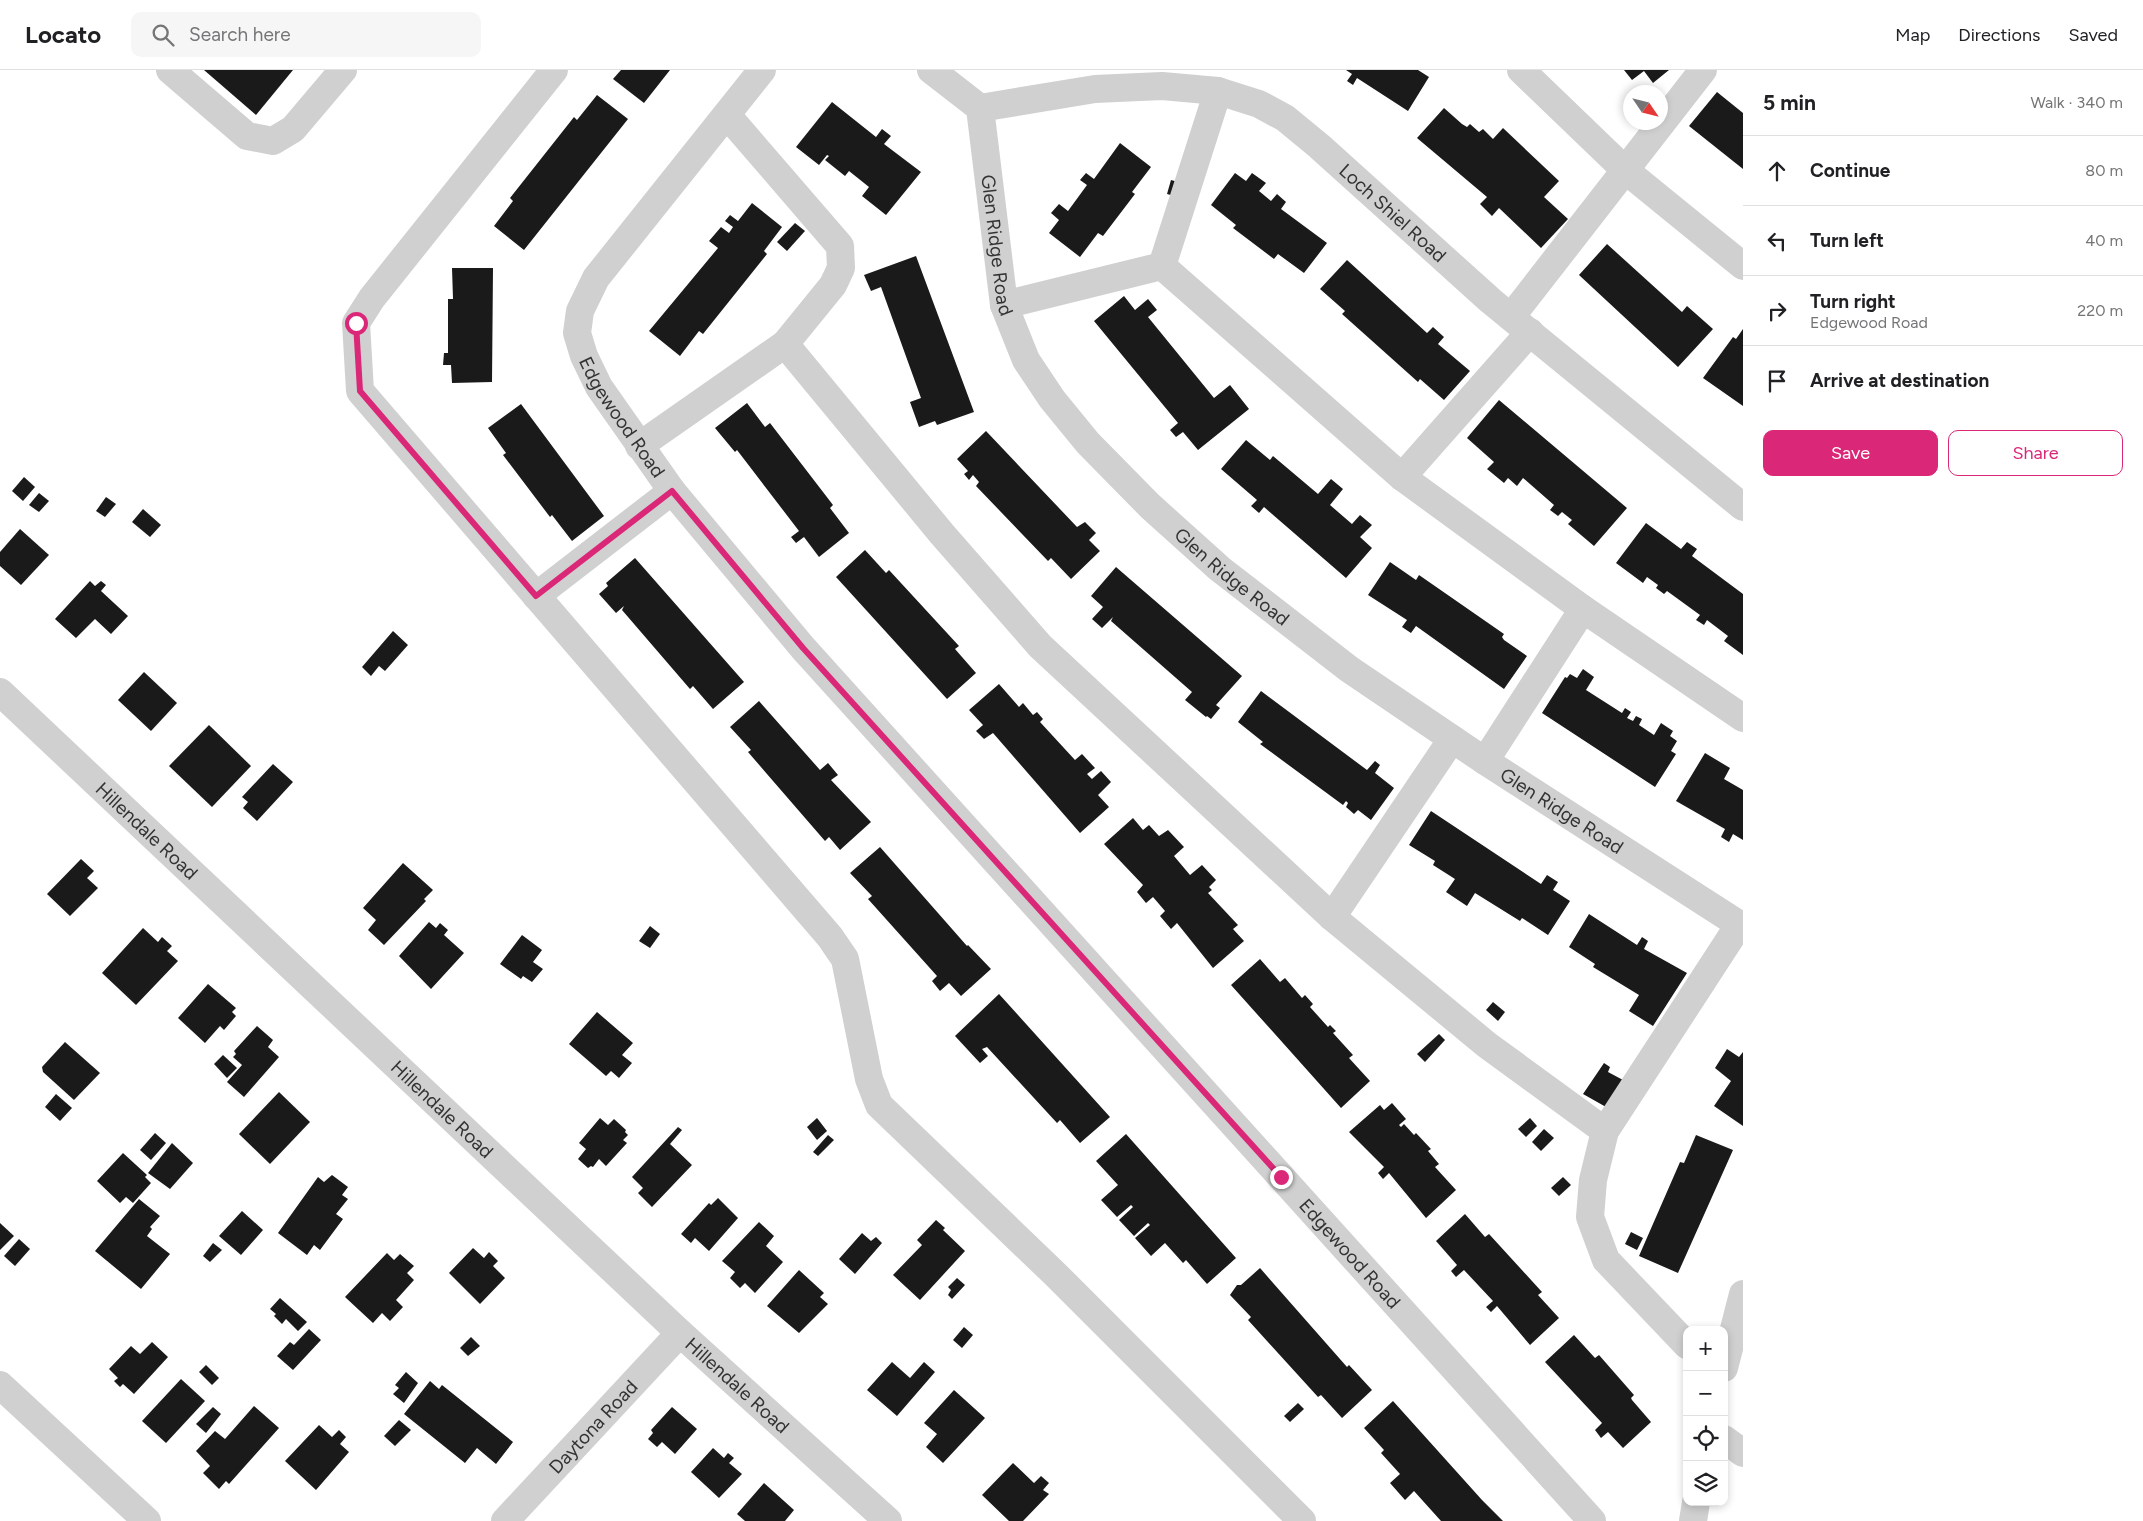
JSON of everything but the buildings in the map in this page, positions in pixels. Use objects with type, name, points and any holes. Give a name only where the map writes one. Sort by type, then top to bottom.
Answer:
[{"type":"street","points":[[170,70],[248,136],[273,141],[293,129],[343,70]]},
{"type":"street","points":[[554,70],[377,291],[356,323],[360,391],[830,937],[845,959],[869,1079],[880,1105],[1055,1274],[1302,1521]]},
{"type":"street","name":"Edgewood Road","points":[[762,70],[596,278],[580,311],[577,333],[584,356],[599,388],[672,491],[803,648],[1592,1521]]},
{"type":"street","points":[[931,70],[980,108]]},
{"type":"street","points":[[1521,70],[1625,170],[1743,266]]},
{"type":"street","points":[[1402,477],[1520,325],[1625,170],[1703,70]]},
{"type":"street","name":"Loch Shiel Road","points":[[980,108],[1095,89],[1162,86],[1218,91],[1259,104],[1285,118],[1520,325],[1743,507]]},
{"type":"street","points":[[1162,266],[1218,91]]},
{"type":"street","name":"Glen Ridge Road","points":[[980,108],[1004,305],[1026,360],[1052,399],[1088,442],[1150,506],[1220,569],[1349,669],[1485,761],[1741,926]]},
{"type":"street","points":[[639,446],[785,344],[834,285],[841,268],[840,246],[727,115]]},
{"type":"street","points":[[1004,305],[1162,266]]},
{"type":"street","points":[[1162,266],[1402,477],[1583,609],[1743,718]]},
{"type":"street","points":[[785,344],[942,534],[1040,646],[1332,917],[1487,1045],[1605,1131]]},
{"type":"street","points":[[536,596],[672,491]]},
{"type":"street","points":[[1485,761],[1583,609]]},
{"type":"street","name":"Hillendale Road","points":[[0,692],[680,1333],[888,1521]]},
{"type":"street","points":[[1332,917],[1452,739]]},
{"type":"street","points":[[1683,1341],[1606,1260],[1596,1239],[1590,1217],[1593,1180],[1605,1131],[1741,926]]},
{"type":"street","points":[[1728,1352],[1743,1294]]},
{"type":"street","name":"Daytona Road","points":[[506,1521],[680,1333]]},
{"type":"street","points":[[0,1386],[146,1521]]},
{"type":"street","points":[[1728,1442],[1743,1452]]},
{"type":"street","points":[[1692,1521],[1695,1506]]},
{"type":"route","points":[[356,323],[360,391],[536,596],[672,491],[803,648],[1281,1177]]}]
